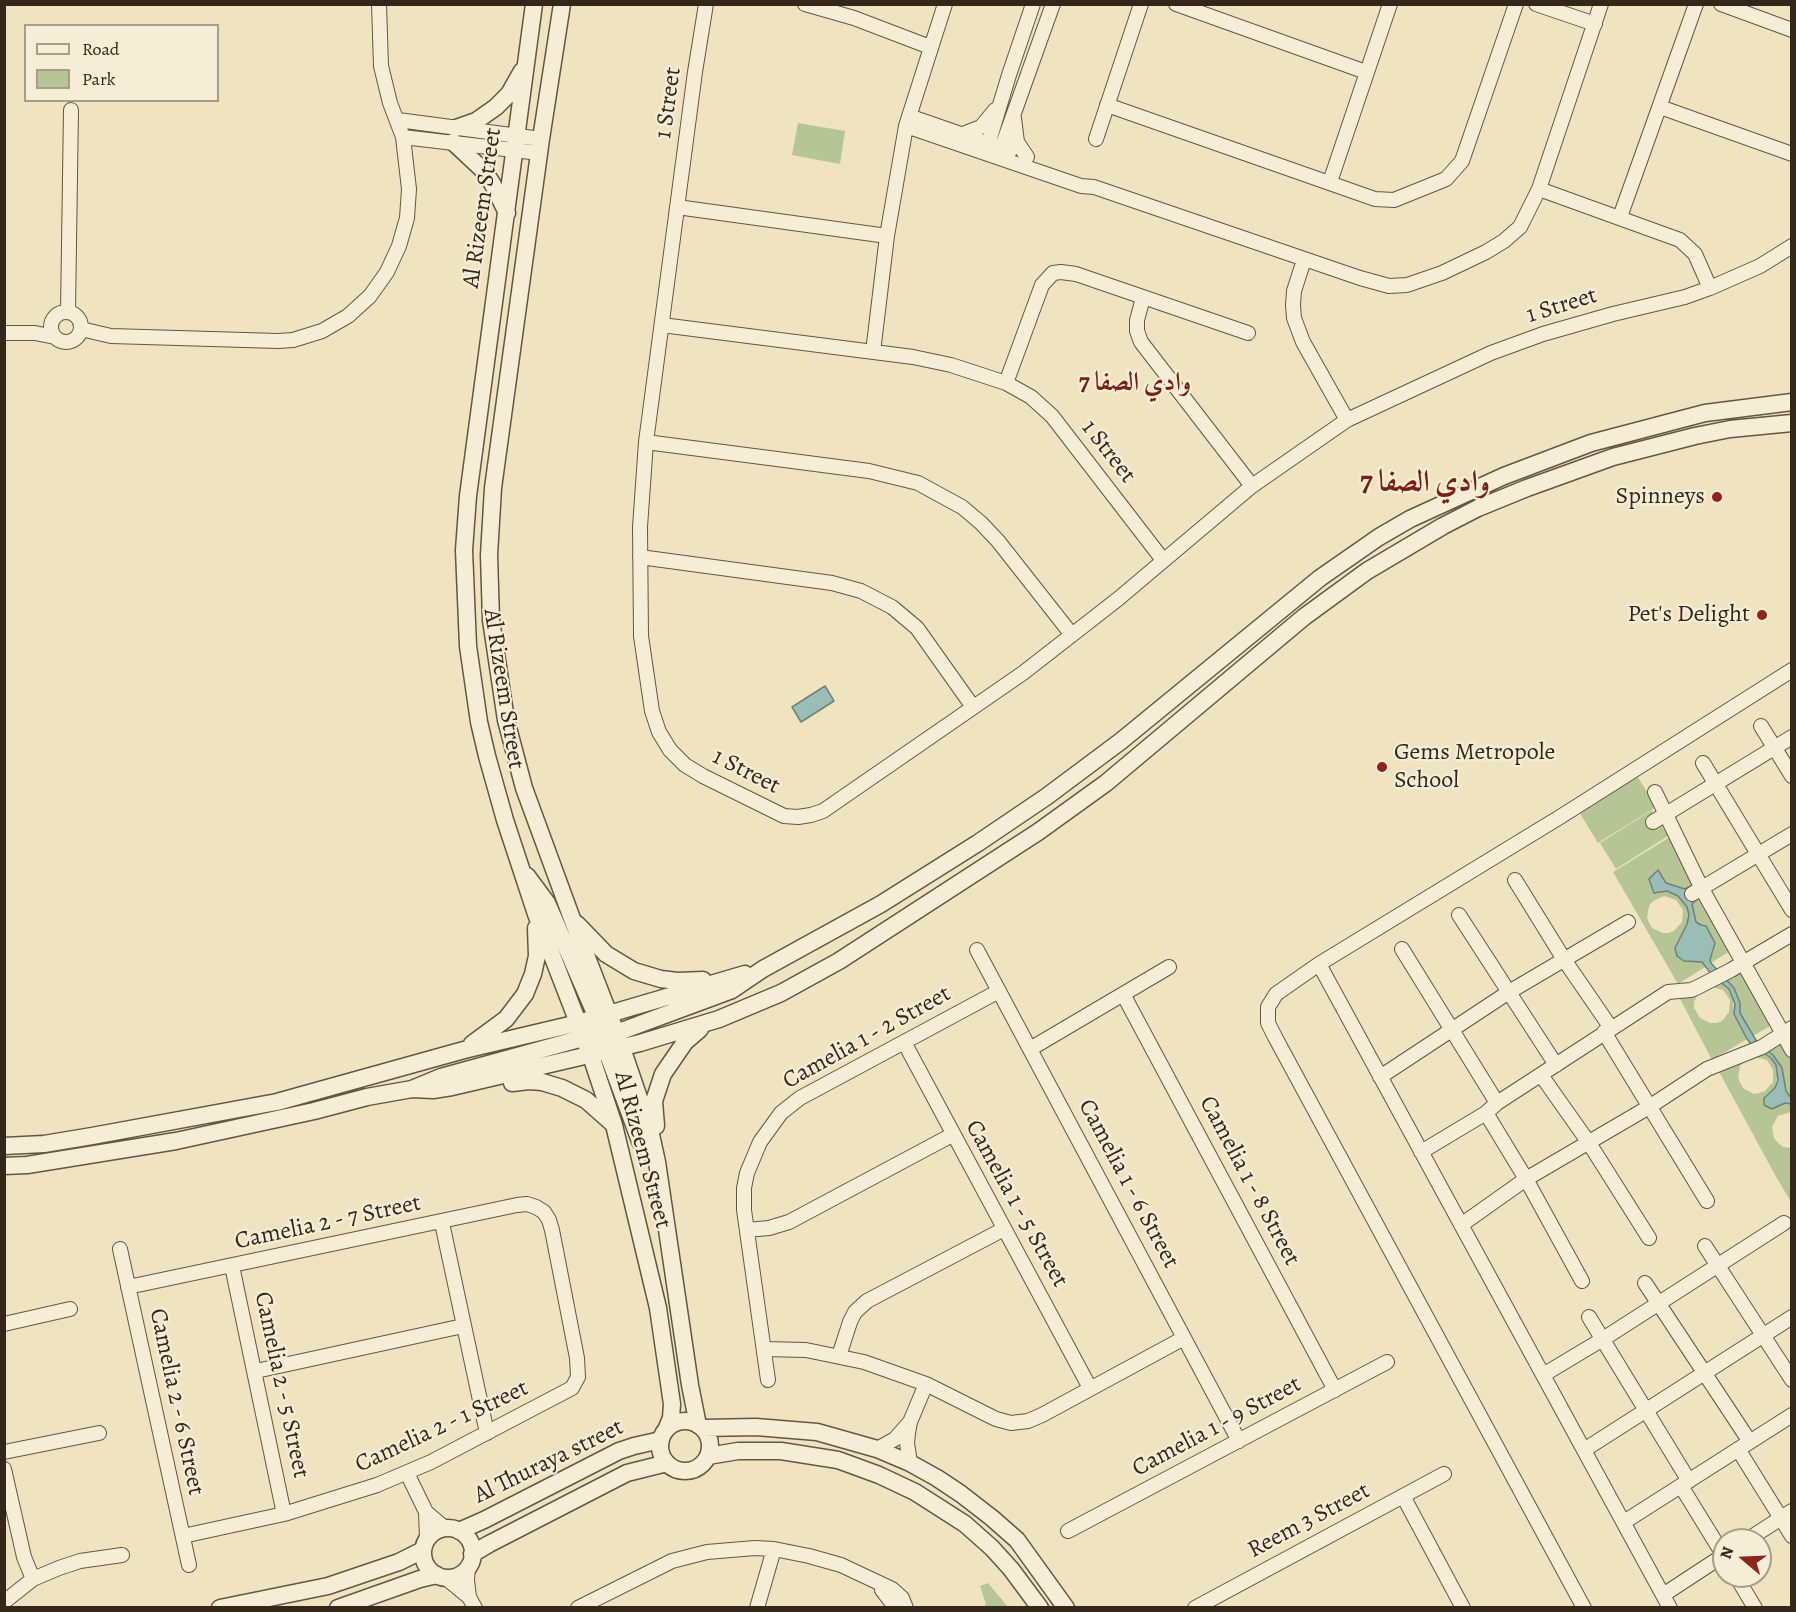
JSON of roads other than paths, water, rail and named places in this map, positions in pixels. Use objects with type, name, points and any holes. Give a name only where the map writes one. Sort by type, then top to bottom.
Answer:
[{"type":"street","points":[[81,328],[111,336],[263,342],[293,340],[322,331],[360,307],[387,272],[399,246],[409,203],[409,174],[404,137],[390,103],[381,66],[379,4]]},
{"type":"street","name":"Al Rizeem Street","points":[[534,4],[468,496],[464,582],[468,646],[479,722],[497,794],[536,914],[578,1023]]},
{"type":"street","name":"Al Rizeem Street","points":[[562,4],[493,488],[489,589],[495,655],[513,752],[570,916],[604,1034]]},
{"type":"street","name":"1 Street","points":[[706,4],[646,442],[640,557],[641,636],[652,711],[659,732],[670,750],[685,765],[784,816],[798,817],[823,810],[1023,674],[1252,486],[1347,420],[1491,353],[1543,334],[1685,297],[1760,266],[1791,246]]},
{"type":"street","points":[[804,4],[854,18],[930,47]]},
{"type":"street","points":[[873,352],[887,236],[908,121],[945,4]]},
{"type":"street","points":[[993,150],[1000,100],[1033,4]]},
{"type":"street","points":[[993,150],[1014,114],[1053,4]]},
{"type":"street","points":[[1096,139],[1141,4]]},
{"type":"street","points":[[1176,4],[1366,72]]},
{"type":"street","points":[[1330,182],[1390,4]]},
{"type":"street","points":[[1107,105],[1375,199],[1394,200],[1435,185],[1455,171],[1464,155],[1516,4]]},
{"type":"street","points":[[1536,4],[1595,24]]},
{"type":"street","points":[[908,121],[993,150],[1081,186],[1094,187],[1304,260],[1389,286],[1407,285],[1424,280],[1486,252],[1504,241],[1520,226],[1539,189],[1601,4]]},
{"type":"street","points":[[1620,217],[1696,4]]},
{"type":"street","points":[[1721,4],[1791,30]]},
{"type":"street","points":[[404,137],[455,135],[496,107],[509,94],[526,65]]},
{"type":"street","points":[[963,134],[986,123],[1000,100]]},
{"type":"street","points":[[1660,107],[1791,154]]},
{"type":"street","points":[[68,312],[71,110]]},
{"type":"street","points":[[1014,114],[1017,142],[1027,158]]},
{"type":"street","points":[[398,120],[455,135],[540,146]]},
{"type":"street","points":[[908,121],[963,134],[993,150],[1027,158],[1083,178],[1094,187]]},
{"type":"street","points":[[455,135],[492,183],[507,213]]},
{"type":"street","points":[[1539,189],[1680,240],[1695,254],[1710,288]]},
{"type":"street","points":[[677,207],[887,236]]},
{"type":"street","points":[[1304,260],[1294,291],[1294,318],[1304,342],[1347,420]]},
{"type":"street","points":[[1006,383],[1042,285],[1053,273],[1069,272],[1248,333]]},
{"type":"street","points":[[1143,298],[1137,320],[1137,331],[1141,342],[1252,486]]},
{"type":"street","points":[[4,333],[28,332],[70,341],[77,336],[81,328],[76,316],[68,312],[57,315],[52,321],[28,332]]},
{"type":"street","points":[[52,321],[51,330],[55,337]]},
{"type":"street","name":"1 Street","points":[[662,325],[944,363],[1006,383],[1031,397],[1052,416],[1163,560]]},
{"type":"street","points":[[4,1166],[27,1165],[176,1141],[412,1089],[441,1077],[604,1034],[732,990],[763,969],[881,904],[1037,803],[1121,741],[1320,578],[1410,519],[1504,476],[1608,438],[1705,413],[1791,402]]},
{"type":"street","points":[[4,1146],[44,1144],[277,1102],[464,1050],[578,1023],[604,1034],[705,1024],[780,993],[839,962],[1038,832],[1106,783],[1322,603],[1367,571],[1443,526],[1478,508],[1527,488],[1613,457],[1730,429],[1791,423]]},
{"type":"street","points":[[646,442],[869,471],[918,483],[955,502],[981,523],[998,541],[1072,635]]},
{"type":"street","points":[[640,557],[832,583],[861,591],[892,607],[917,628],[973,707]]},
{"type":"street","points":[[1584,1608],[1268,1023],[1268,1007],[1276,994],[1319,964],[1569,811],[1791,670]]},
{"type":"street","points":[[1761,726],[1791,776]]},
{"type":"street","points":[[1653,822],[1791,737]]},
{"type":"street","points":[[1703,763],[1791,910]]},
{"type":"street","points":[[1655,792],[1697,891],[1787,1031],[1791,1050]]},
{"type":"street","points":[[1697,891],[1791,834]]},
{"type":"street","points":[[522,871],[547,903],[604,1034],[640,1141],[657,1162]]},
{"type":"street","points":[[1515,880],[1608,1030],[1648,1107],[1707,1201]]},
{"type":"street","points":[[464,1050],[506,1019],[525,994],[537,956],[536,914]]},
{"type":"street","points":[[1459,915],[1556,1065]]},
{"type":"street","points":[[570,916],[606,954],[646,975],[669,980],[692,981],[763,969]]},
{"type":"street","points":[[1380,1077],[1509,992],[1628,922]]},
{"type":"street","points":[[1421,1152],[1486,1113],[1497,1103],[1668,992],[1691,990],[1698,987],[1791,934]]},
{"type":"street","points":[[1402,949],[1497,1103]]},
{"type":"street","name":"Camelia 1 - 6 Street","points":[[977,950],[1239,1440]]},
{"type":"street","points":[[1319,964],[1667,1601],[1712,1565]]},
{"type":"street","points":[[1030,1049],[1169,967]]},
{"type":"street","name":"Camelia 1 - 2 Street","points":[[768,1380],[744,1210],[747,1173],[760,1142],[781,1113],[800,1098],[999,991]]},
{"type":"street","name":"Camelia 1 - 8 Street","points":[[1123,994],[1335,1390]]},
{"type":"street","name":"Al Rizeem Street","points":[[700,1427],[684,1343],[657,1162],[658,1141],[654,1109],[657,1088],[663,1074],[676,1053],[705,1024]]},
{"type":"street","points":[[1461,1226],[1526,1179],[1648,1107],[1707,1068],[1762,1047],[1787,1031]]},
{"type":"street","points":[[412,1089],[433,1090],[452,1087],[591,1056],[604,1034]]},
{"type":"street","name":"Camelia 1 - 5 Street","points":[[904,1042],[1090,1388]]},
{"type":"street","name":"Al Rizeem Street","points":[[591,1056],[614,1125],[658,1308],[673,1412],[664,1435]]},
{"type":"street","points":[[1541,1076],[1589,1143],[1649,1238]]},
{"type":"street","points":[[412,1089],[431,1096],[447,1096],[517,1082],[542,1082],[562,1088],[586,1100],[614,1125]]},
{"type":"street","points":[[1486,1113],[1526,1179],[1582,1281]]},
{"type":"street","points":[[747,1230],[769,1228],[789,1222],[851,1191],[952,1135]]},
{"type":"street","name":"Camelia 2 - 7 Street","points":[[128,1287],[527,1204],[544,1212],[552,1230],[578,1358],[576,1383]]},
{"type":"street","points":[[442,1223],[487,1433]]},
{"type":"street","points":[[1543,1375],[1603,1340],[1784,1223]]},
{"type":"street","points":[[839,1356],[855,1312],[867,1301],[1004,1229]]},
{"type":"street","points":[[1705,1246],[1791,1380]]},
{"type":"street","name":"Camelia 2 - 6 Street","points":[[120,1249],[189,1565]]},
{"type":"street","name":"Camelia 2 - 5 Street","points":[[232,1266],[256,1371],[284,1514]]},
{"type":"street","points":[[1645,1283],[1704,1373],[1786,1514],[1791,1536]]},
{"type":"street","points":[[658,1308],[679,1305]]},
{"type":"street","points":[[4,1324],[70,1309]]},
{"type":"street","points":[[1589,1317],[1646,1410],[1712,1533]]},
{"type":"street","points":[[1584,1450],[1791,1317]]},
{"type":"street","points":[[256,1371],[463,1326]]},
{"type":"street","points":[[764,1348],[839,1356],[884,1368],[926,1384],[996,1419],[1011,1423],[1028,1422],[1184,1338]]},
{"type":"street","points":[[663,1345],[684,1343]]},
{"type":"street","name":"Camelia 1 - 9 Street","points":[[1068,1531],[1387,1362]]},
{"type":"street","name":"Camelia 2 - 1 Street","points":[[183,1536],[284,1514],[377,1485],[487,1433],[566,1392],[576,1383]]},
{"type":"street","points":[[910,1463],[907,1443],[910,1422],[926,1384]]},
{"type":"street","points":[[1624,1522],[1791,1415]]},
{"type":"street","points":[[700,1427],[710,1444],[708,1456],[700,1465],[689,1470],[677,1470],[667,1463],[661,1453],[664,1435],[681,1421],[700,1427],[756,1427],[817,1432],[876,1449],[910,1463],[961,1494],[1008,1533],[1036,1564],[1066,1608]]},
{"type":"street","points":[[876,1449],[895,1439],[910,1422]]},
{"type":"street","points":[[4,1452],[99,1433]]},
{"type":"street","name":"Al Thuraya street","points":[[452,1530],[484,1520],[619,1451],[664,1435]]},
{"type":"street","points":[[708,1456],[738,1451],[781,1451],[838,1460],[879,1474],[915,1492],[965,1524],[992,1548],[1023,1583],[1040,1608]]},
{"type":"street","name":"Al Thuraya street","points":[[470,1560],[489,1544],[627,1473],[667,1463]]},
{"type":"street","points":[[4,1470],[24,1557],[33,1579]]},
{"type":"street","points":[[406,1473],[426,1512],[470,1543],[467,1581],[472,1602]]},
{"type":"street","name":"Reem 3 Street","points":[[1195,1608],[1444,1473]]},
{"type":"street","points":[[1402,1496],[1456,1605]]},
{"type":"street","points":[[426,1512],[426,1564],[472,1602]]},
{"type":"street","points":[[1765,1528],[1786,1514]]},
{"type":"street","points":[[220,1608],[328,1586],[399,1562],[425,1544],[435,1532],[452,1530]]},
{"type":"street","points":[[578,1608],[672,1562],[707,1552],[736,1548],[774,1549],[829,1561],[898,1593],[906,1608]]},
{"type":"street","points":[[757,1608],[774,1549]]},
{"type":"street","points":[[4,1602],[33,1579],[80,1561],[122,1555]]},
{"type":"street","points":[[338,1608],[428,1576],[456,1576],[470,1560]]},
{"type":"street","points":[[871,1580],[887,1594],[896,1608]]},
{"type":"street","points":[[1743,1588],[1755,1608]]},
{"type":"water","points":[[825,686],[834,701],[801,722],[792,707]]},
{"type":"water","points":[[1658,870],[1666,883],[1685,889],[1695,884],[1702,895],[1692,904],[1696,922],[1706,926],[1715,943],[1711,963],[1734,988],[1740,1003],[1740,1013],[1757,1042],[1773,1055],[1782,1068],[1791,1104],[1785,1103],[1772,1109],[1764,1105],[1764,1098],[1775,1088],[1778,1080],[1776,1065],[1771,1058],[1747,1039],[1734,1014],[1735,1004],[1729,989],[1712,975],[1702,962],[1684,961],[1677,956],[1675,948],[1689,915],[1687,907],[1678,896],[1667,891],[1654,893],[1649,879]]},
{"type":"place","name":"Spinneys","points":[[1717,497]]},
{"type":"place","name":"Pet's Delight","points":[[1762,615]]},
{"type":"place","name":"Gems Metropole School","points":[[1382,767]]},
{"type":"district","name":"وادي الصفا 7","points":[[1135,384]]},
{"type":"district","name":"وادي الصفا 7","points":[[1425,484]]}]
